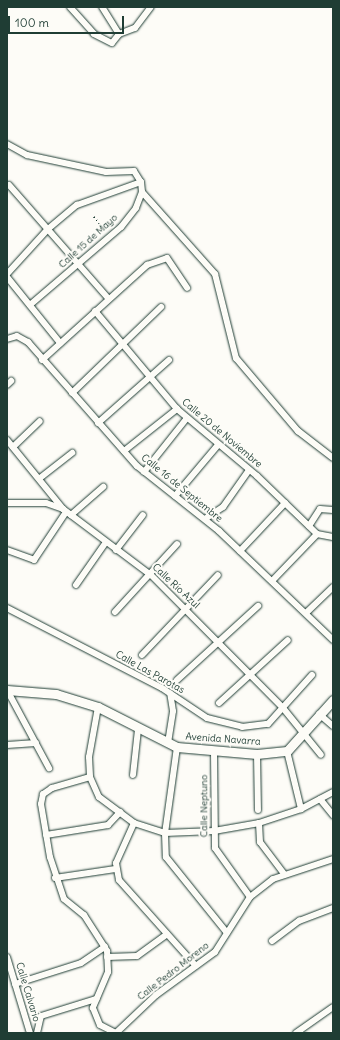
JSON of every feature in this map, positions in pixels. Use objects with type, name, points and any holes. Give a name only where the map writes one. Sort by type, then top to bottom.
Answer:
[{"type":"street","points":[[70,7],[94,34],[112,42],[119,34],[135,28],[151,7]]},
{"type":"street","points":[[102,7],[119,34]]},
{"type":"street","points":[[7,144],[27,155],[106,172],[134,171],[141,182],[77,205],[48,229],[7,274]]},
{"type":"street","name":"Calle 15 de Mayo","points":[[30,305],[110,236],[136,208],[142,192],[141,182]]},
{"type":"street","points":[[9,185],[108,298]]},
{"type":"street","points":[[142,192],[215,274],[236,358],[298,431],[333,458]]},
{"type":"street","points":[[42,360],[108,298],[147,265],[167,258],[187,288]]},
{"type":"street","points":[[7,277],[60,343]]},
{"type":"street","points":[[72,392],[161,307]]},
{"type":"street","name":"Calle 20 de Noviembre","points":[[95,311],[177,409],[249,470],[317,534]]},
{"type":"street","name":"Calle 16 de Septiembre","points":[[7,339],[22,337],[144,472],[205,520],[240,551],[333,640]]},
{"type":"street","points":[[98,422],[169,360]]},
{"type":"street","points":[[124,451],[177,409]]},
{"type":"street","points":[[144,472],[186,418]]},
{"type":"street","points":[[13,447],[40,420]]},
{"type":"street","points":[[7,440],[67,512]]},
{"type":"street","points":[[175,496],[218,445]]},
{"type":"street","points":[[40,478],[72,453]]},
{"type":"street","points":[[205,520],[223,507],[249,470]]},
{"type":"street","points":[[7,550],[34,560],[67,512],[103,487]]},
{"type":"street","name":"Calle Río Azul","points":[[7,503],[46,503],[67,512],[151,575],[187,608],[283,708],[320,755]]},
{"type":"street","points":[[240,551],[285,503]]},
{"type":"street","points":[[309,526],[320,509],[333,510]]},
{"type":"street","points":[[116,550],[143,515]]},
{"type":"street","points":[[272,581],[317,534],[333,537]]},
{"type":"street","points":[[76,585],[106,542]]},
{"type":"street","points":[[115,612],[151,575],[177,544]]},
{"type":"street","points":[[142,655],[218,575]]},
{"type":"street","points":[[306,613],[333,587]]},
{"type":"street","points":[[177,680],[258,606]]},
{"type":"street","name":"Calle Las Parotas","points":[[7,608],[170,693],[207,718],[242,727],[268,724],[312,675]]},
{"type":"street","points":[[219,703],[288,640]]},
{"type":"street","points":[[7,690],[49,768]]},
{"type":"street","name":"Avenida Navarra","points":[[7,690],[56,694],[98,707],[138,730],[178,747],[214,752],[257,754],[287,751]]},
{"type":"street","points":[[168,743],[173,711],[170,693]]},
{"type":"street","points":[[301,809],[287,751],[302,732],[333,700]]},
{"type":"street","points":[[98,707],[89,757],[90,777],[99,797],[134,822],[165,832],[214,831],[259,823],[301,809],[333,792]]},
{"type":"street","points":[[319,714],[333,726]]},
{"type":"street","points":[[133,775],[138,730]]},
{"type":"street","points":[[7,745],[36,743]]},
{"type":"street","points":[[178,747],[165,832],[164,850],[170,865],[227,933]]},
{"type":"street","name":"Calle Neptuno","points":[[214,752],[214,831],[218,854],[250,897]]},
{"type":"street","points":[[257,754],[258,810]]},
{"type":"street","points":[[90,777],[43,794],[41,804],[55,878],[64,899],[84,915],[105,947],[108,957],[108,972],[96,999],[95,1017],[116,1033]]},
{"type":"street","points":[[320,799],[333,815]]},
{"type":"street","points":[[46,835],[108,825],[120,812]]},
{"type":"street","points":[[134,822],[115,869],[119,880],[196,966]]},
{"type":"street","points":[[259,823],[260,842],[284,875]]},
{"type":"street","name":"Calle Pedro Moreno","points":[[116,1033],[156,995],[215,952],[250,897],[273,879],[333,859]]},
{"type":"street","points":[[55,878],[115,869]]},
{"type":"street","points":[[272,941],[299,921],[333,908]]},
{"type":"street","points":[[108,957],[137,956],[167,934]]},
{"type":"street","points":[[15,984],[80,963],[105,947]]},
{"type":"street","name":"Calle Calvario","points":[[7,957],[30,1033]]},
{"type":"street","points":[[37,1033],[41,1016],[96,999]]},
{"type":"street","points":[[296,1033],[333,1006]]},
{"type":"path","points":[[94,217],[110,236]]}]
